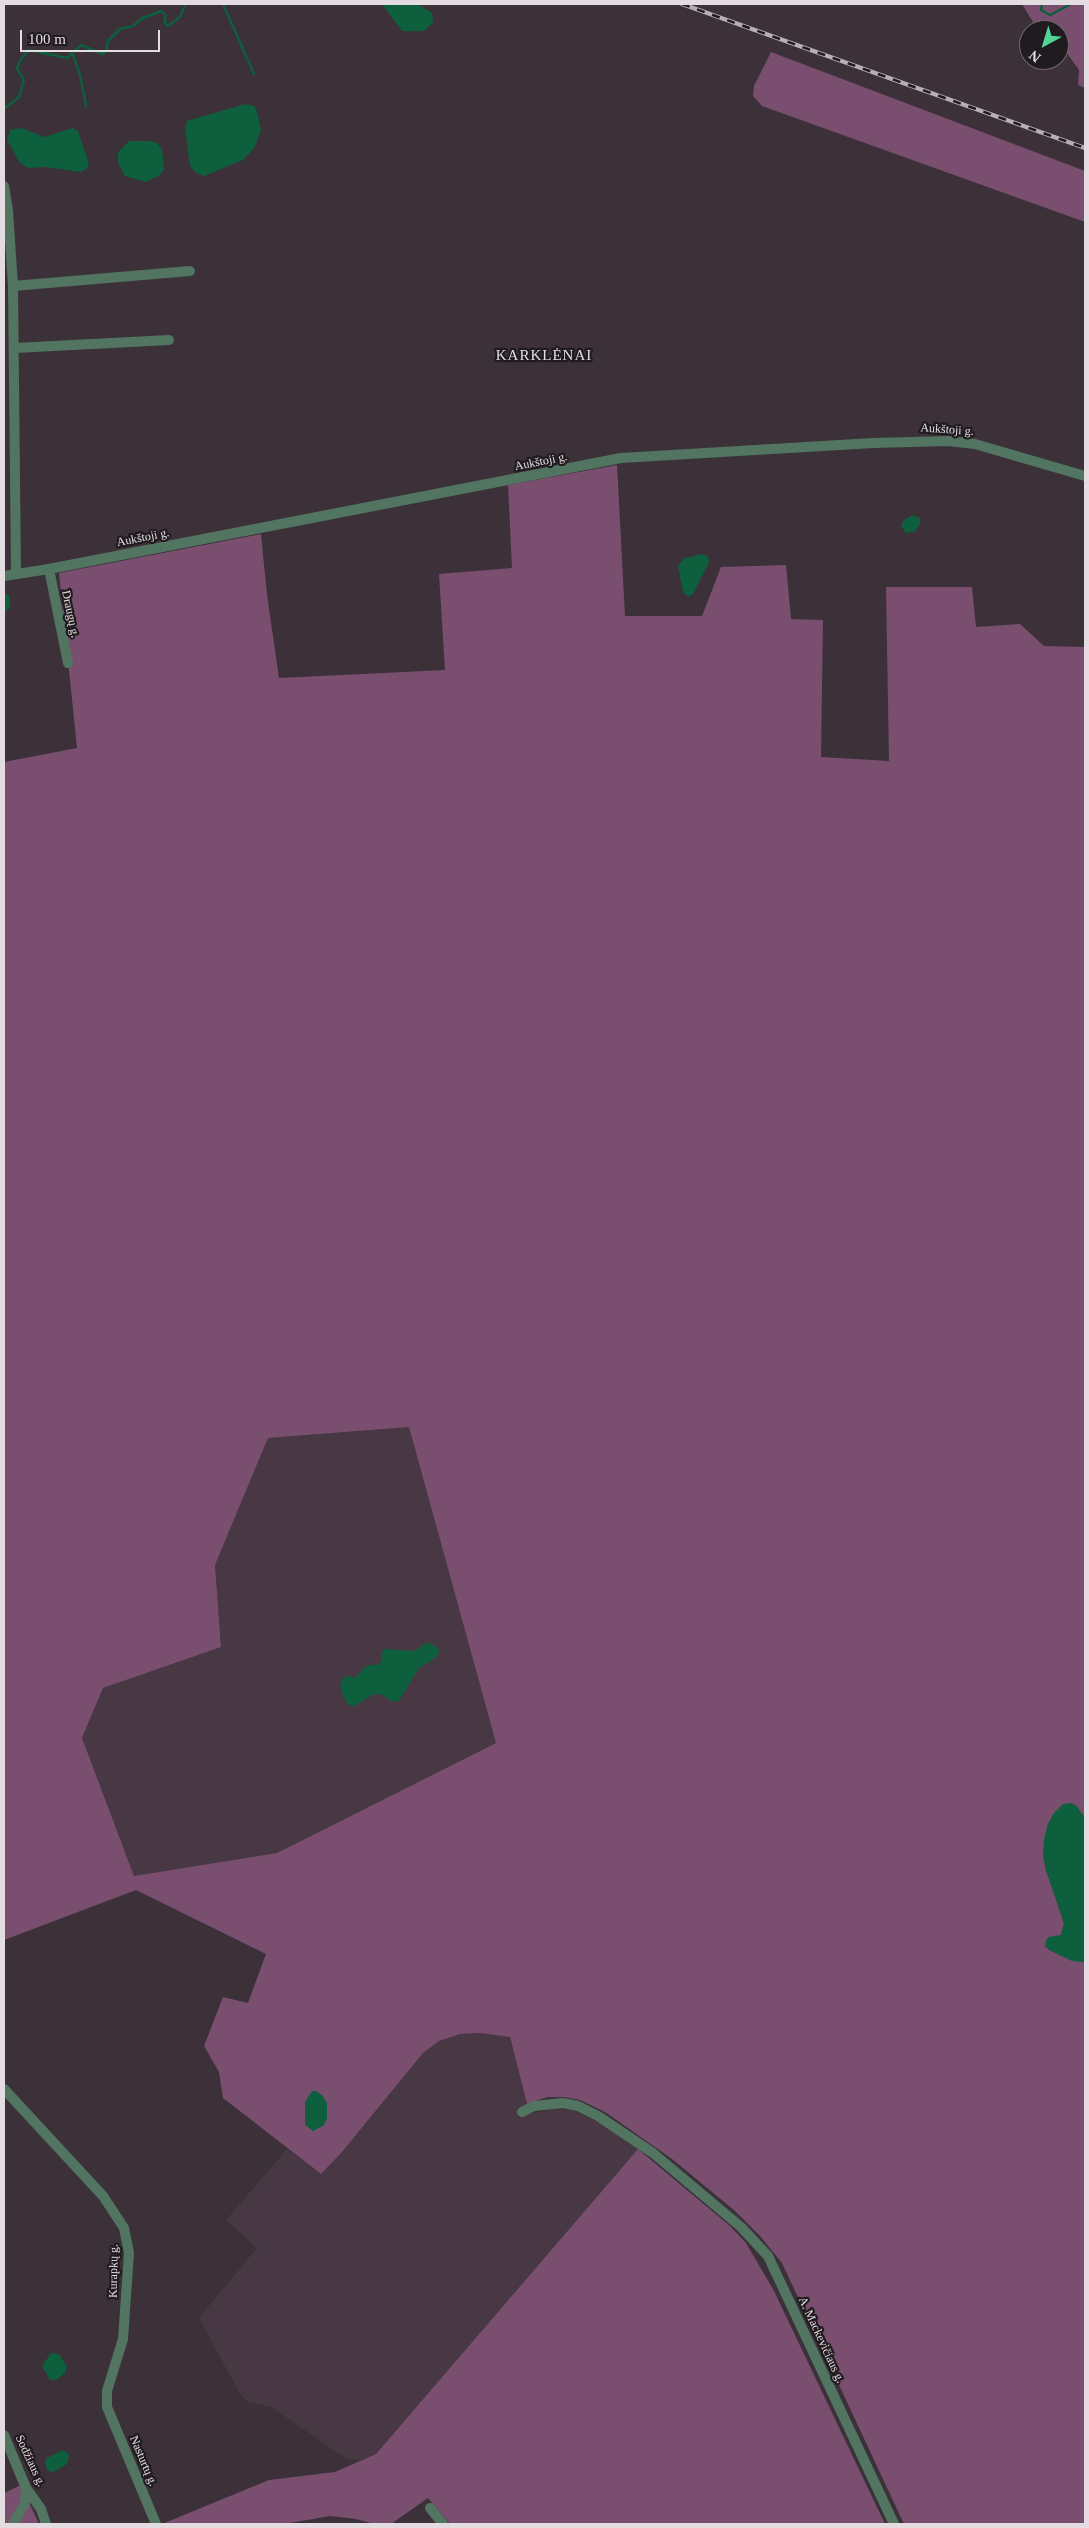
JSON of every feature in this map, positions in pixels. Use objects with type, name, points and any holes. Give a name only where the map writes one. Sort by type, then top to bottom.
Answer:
[{"type":"street","points":[[4,186],[9,219],[15,348],[16,574]]},
{"type":"street","points":[[13,286],[190,271]]},
{"type":"street","points":[[15,348],[169,340]]},
{"type":"street","name":"Aukštoji g.","points":[[4,576],[50,569],[620,458],[882,442],[948,441],[975,444],[1085,476]]},
{"type":"street","name":"Draugų g.","points":[[50,569],[68,663]]},
{"type":"street","name":"Kurapkų g.","points":[[4,2089],[103,2196],[124,2228],[129,2253],[123,2339],[107,2391],[107,2407]]},
{"type":"street","name":"A. Mackevičiaus g.","points":[[522,2112],[546,2103],[578,2106],[622,2130],[695,2188],[741,2228],[768,2256],[894,2524]]},
{"type":"street","name":"Nasturtų g.","points":[[107,2407],[156,2524]]},
{"type":"street","name":"Sodžiaus g.","points":[[4,2435],[26,2488],[41,2509],[46,2524]]},
{"type":"street","points":[[13,2524],[24,2503],[26,2488]]},
{"type":"street","points":[[430,2508],[444,2524]]},
{"type":"shaded area","points":[[382,4],[418,4],[432,13],[433,23],[424,31],[402,31]]},
{"type":"shaded area","points":[[1022,4],[1085,4],[1085,88],[1078,85],[1079,70],[1069,56],[1069,20],[1032,20]]},
{"type":"shaded area","points":[[771,52],[1085,171],[1085,222],[762,106],[753,96],[754,86]]},
{"type":"shaded area","points":[[245,104],[254,106],[257,111],[261,130],[255,147],[243,160],[204,176],[196,173],[190,166],[185,128],[187,121]]},
{"type":"shaded area","points":[[21,128],[44,137],[73,128],[78,131],[89,164],[81,172],[46,167],[28,168],[20,163],[7,140],[10,130]]},
{"type":"shaded area","points":[[129,141],[157,143],[162,149],[164,169],[160,175],[146,182],[125,176],[118,163],[118,152]]},
{"type":"shaded area","points":[[617,465],[625,616],[702,616],[721,567],[786,565],[791,619],[823,620],[821,757],[889,761],[886,587],[972,587],[976,627],[1020,624],[1044,646],[1085,647],[1085,1819],[1082,1813],[1048,1824],[1043,1855],[1046,1870],[1064,1923],[1061,1935],[1056,1937],[1083,1962],[1085,1961],[1085,2524],[904,2524],[782,2263],[760,2236],[734,2210],[672,2159],[605,2112],[580,2100],[564,2097],[547,2097],[527,2104],[510,2037],[480,2033],[460,2034],[439,2041],[423,2053],[342,2152],[321,2174],[223,2098],[219,2072],[204,2046],[223,1997],[248,2003],[266,1954],[136,1890],[4,1940],[4,762],[77,748],[59,573],[261,534],[267,595],[279,678],[445,670],[439,574],[512,568],[508,485]],"holes":[[[409,1427],[496,1743],[277,1853],[134,1876],[82,1738],[103,1688],[221,1647],[215,1565],[268,1438]]]},
{"type":"shaded area","points":[[912,515],[920,518],[920,524],[914,532],[906,533],[901,526],[904,520]]},
{"type":"shaded area","points":[[702,554],[708,556],[709,562],[693,594],[688,597],[683,592],[678,566],[685,558]]},
{"type":"shaded area","points":[[4,594],[9,595],[10,608],[4,613]]},
{"type":"shaded area","points":[[409,1427],[496,1743],[277,1853],[134,1876],[82,1738],[103,1688],[221,1646],[215,1565],[268,1438]]},
{"type":"shaded area","points":[[428,1642],[438,1648],[439,1652],[435,1658],[419,1668],[399,1701],[391,1701],[381,1694],[372,1695],[355,1706],[348,1705],[340,1685],[344,1677],[350,1676],[355,1678],[367,1665],[377,1665],[382,1661],[381,1654],[385,1649],[414,1651]]},
{"type":"shaded area","points":[[1071,1803],[1077,1806],[1085,1819],[1085,1961],[1083,1962],[1072,1961],[1049,1950],[1045,1946],[1046,1940],[1049,1937],[1061,1935],[1064,1923],[1046,1870],[1043,1855],[1044,1839],[1053,1814],[1063,1804]]},
{"type":"shaded area","points":[[480,2033],[510,2037],[529,2114],[555,2109],[572,2110],[610,2128],[638,2149],[376,2454],[361,2460],[347,2459],[271,2407],[248,2402],[240,2394],[199,2318],[257,2248],[226,2220],[287,2149],[321,2174],[342,2152],[423,2053],[439,2041],[460,2034]]},
{"type":"shaded area","points":[[312,2091],[322,2095],[327,2103],[327,2119],[323,2126],[313,2131],[305,2125],[305,2102]]},
{"type":"shaded area","points":[[638,2149],[730,2226],[746,2243],[774,2291],[885,2524],[450,2524],[428,2498],[391,2524],[374,2524],[356,2519],[330,2516],[284,2524],[162,2524],[269,2480],[335,2472],[376,2454]]},
{"type":"shaded area","points":[[51,2353],[59,2354],[67,2367],[65,2373],[56,2380],[50,2380],[42,2366]]},
{"type":"shaded area","points":[[63,2450],[69,2455],[67,2464],[53,2472],[47,2470],[45,2462],[47,2458]]},
{"type":"shaded area","points":[[21,2485],[39,2524],[4,2524],[4,2493]]},
{"type":"waterway","points":[[4,109],[19,97],[24,80],[17,68],[21,59],[29,50],[67,58],[81,45],[102,54],[106,52],[108,41],[120,29],[133,26],[141,19],[161,11],[165,14],[165,23],[168,26],[179,18],[186,4]]},
{"type":"waterway","points":[[223,4],[254,74]]},
{"type":"waterway","points":[[1042,4],[1041,10],[1050,15],[1071,4]]},
{"type":"waterway","points":[[73,55],[80,75],[86,106]]},
{"type":"railway","points":[[682,4],[1085,148]]},
{"type":"district","name":"KARKLĖNAI","points":[[544,356]]}]
